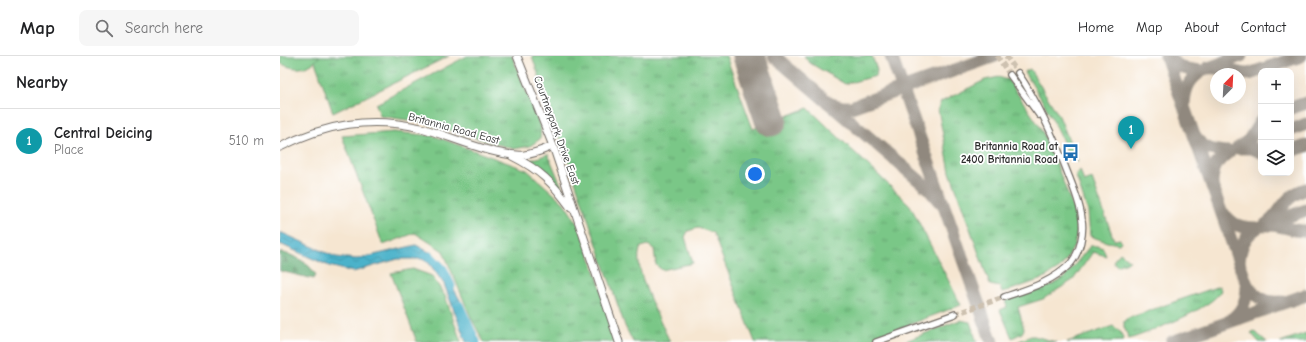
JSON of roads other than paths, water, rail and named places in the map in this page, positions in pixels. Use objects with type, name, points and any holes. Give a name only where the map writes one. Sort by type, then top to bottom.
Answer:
[{"type":"street","name":"Courtneypark Drive East","points":[[517,56],[553,146],[575,213]]},
{"type":"street","points":[[1004,297],[1041,284],[1058,275],[1072,262],[1078,250],[1082,233],[1082,219],[1078,202],[1055,140],[1032,93],[1018,73]]},
{"type":"street","points":[[1010,75],[1045,122]]},
{"type":"street","name":"Britannia Road East","points":[[280,147],[320,130],[348,124],[376,122],[421,128],[509,154],[534,153],[553,146]]},
{"type":"street","points":[[509,154],[542,173],[553,184],[575,213],[619,342]]},
{"type":"street","points":[[876,342],[955,314]]},
{"type":"water","points":[[280,232],[336,257],[357,259],[416,245],[431,253],[448,278],[460,300],[469,331],[475,342],[466,342],[444,284],[429,263],[422,259],[398,259],[353,272],[329,266],[280,244]]},
{"type":"waterway","points":[[430,256],[443,269],[451,286]]},
{"type":"waterway","points":[[459,305],[476,342]]},
{"type":"tunnel","points":[[997,56],[1010,75]]},
{"type":"tunnel","points":[[1006,56],[1018,73]]},
{"type":"tunnel","points":[[955,314],[1004,297]]},
{"type":"place","name":"Central Deicing","points":[[1131,149]]},
{"type":"place","name":"Britannia Road at 2400 Britannia Road","points":[[1071,152]]}]
